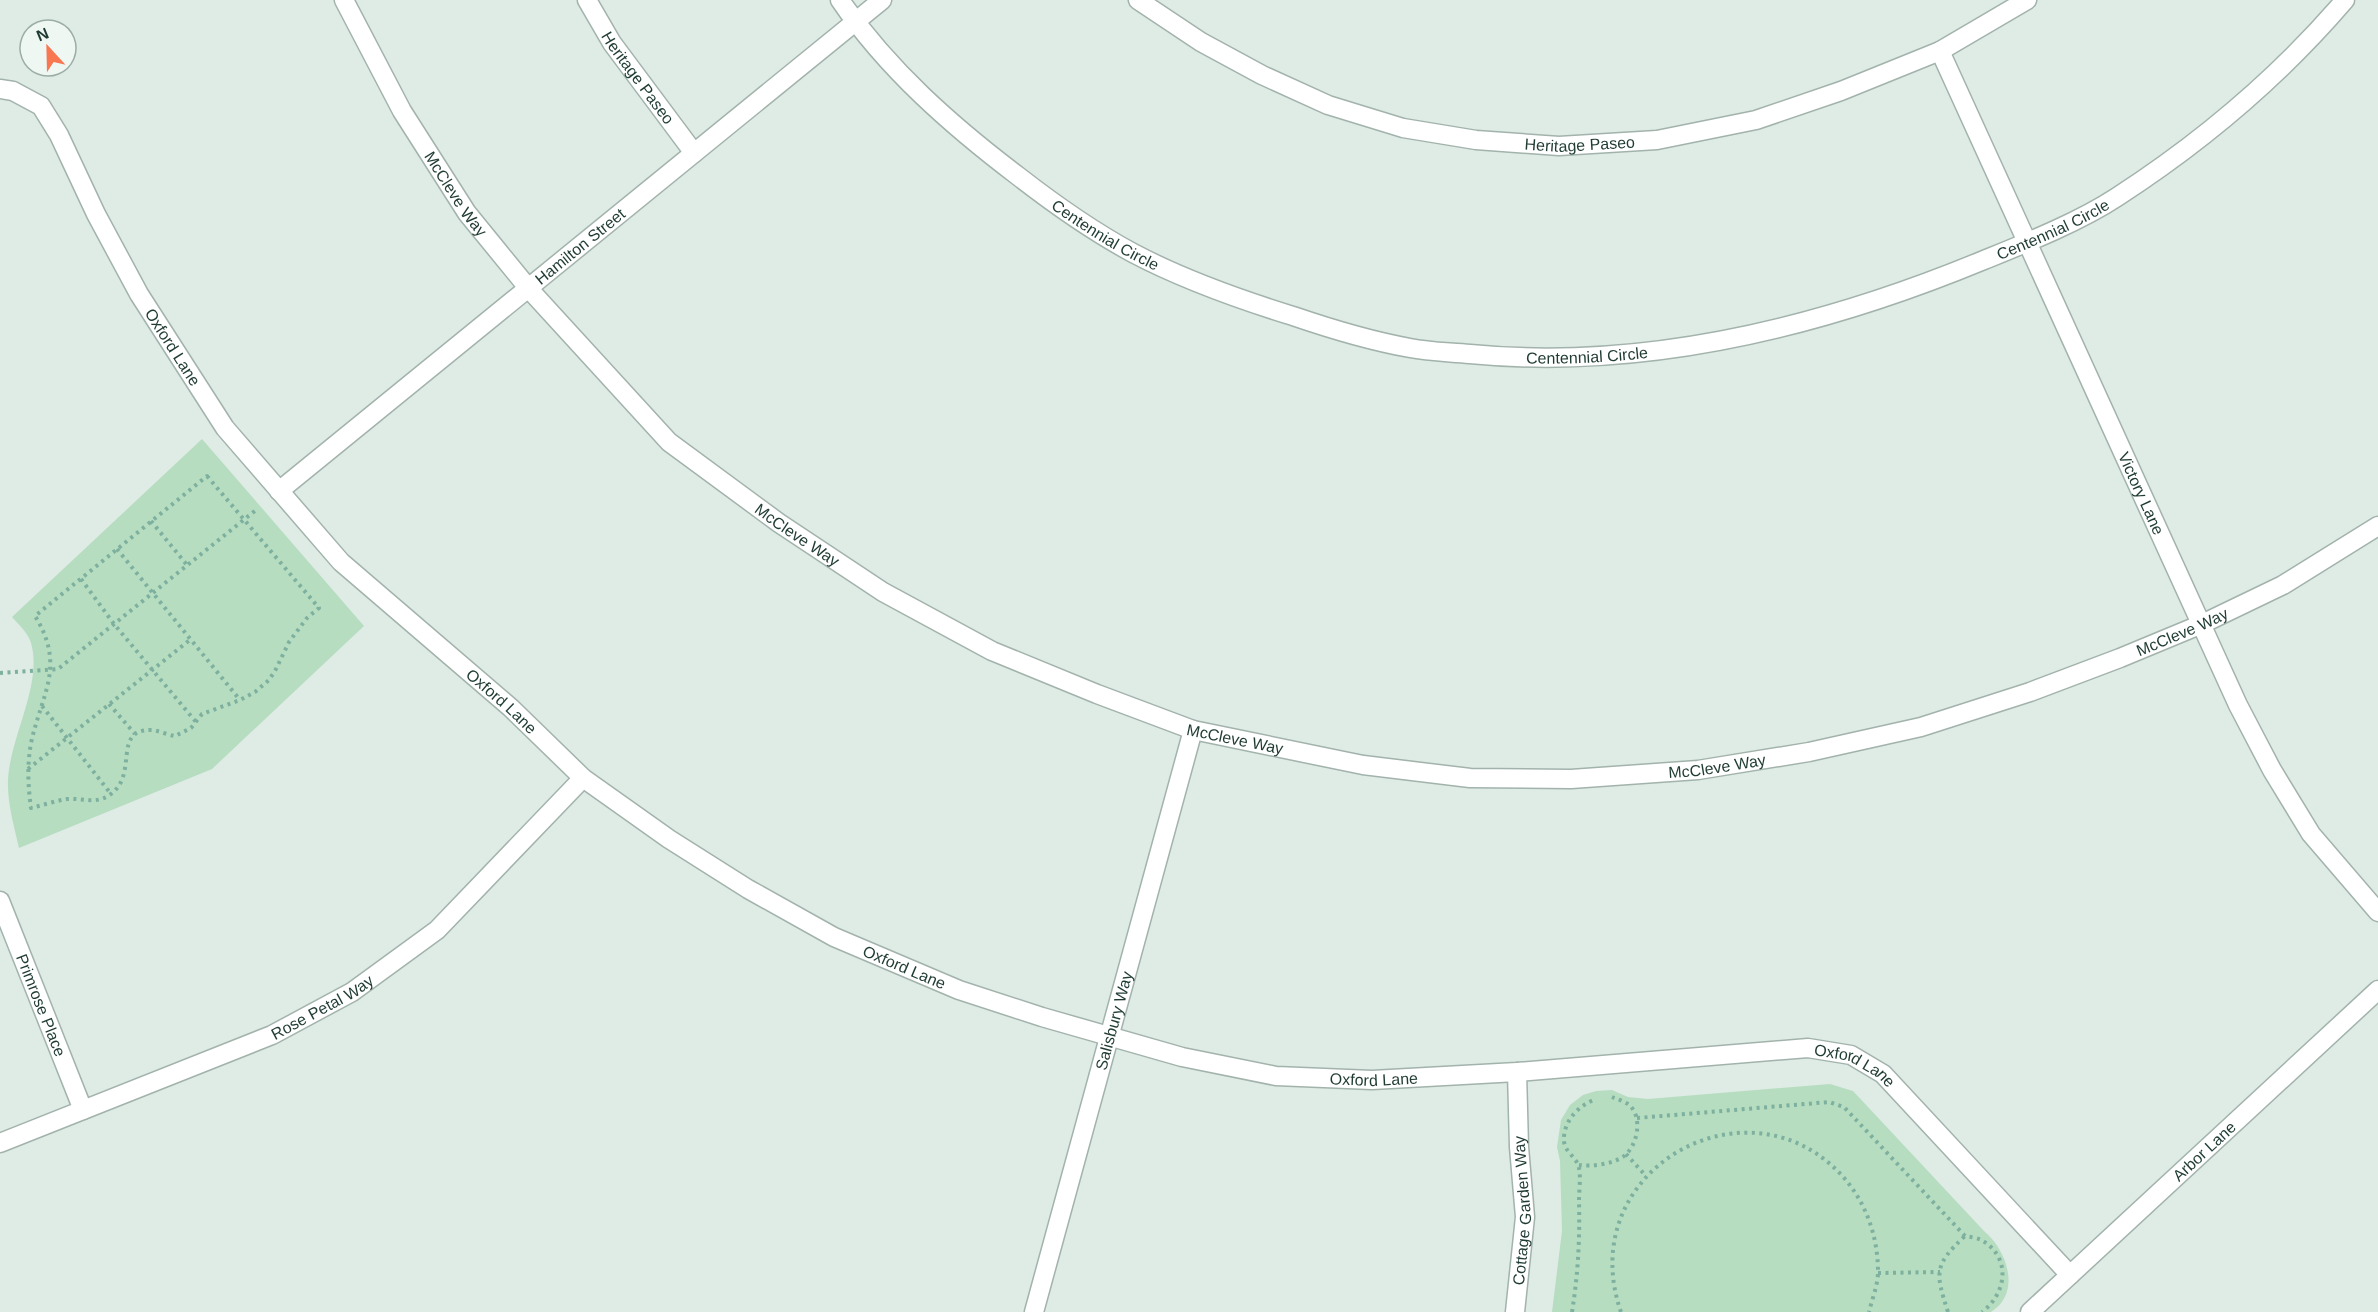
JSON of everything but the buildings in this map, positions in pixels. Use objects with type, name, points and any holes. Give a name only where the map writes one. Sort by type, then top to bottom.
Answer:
[{"type":"street","name":"McCleve Way","points":[[344,0],[402,111],[467,213],[529,289],[669,441],[779,523],[883,592],[992,651],[1193,730],[1363,765],[1470,778],[1571,779],[1698,770],[1809,752],[1921,727],[2030,692],[2202,624],[2283,585],[2378,526]]},
{"type":"street","name":"Heritage Paseo","points":[[587,0],[612,43],[694,153]]},
{"type":"street","name":"Centennial Circle","points":[[840,0],[855,22],[921,95],[983,149],[1058,208],[1133,253],[1226,295],[1328,328],[1412,349],[1505,357],[1599,357],[1706,344],[1826,317],[1931,283],[2026,243],[2114,200],[2188,147],[2260,90],[2345,0]]},
{"type":"street","name":"Hamilton Street","points":[[279,491],[882,0]]},
{"type":"street","name":"Heritage Paseo","points":[[1138,0],[1201,42],[1262,75],[1328,105],[1403,128],[1476,140],[1559,146],[1657,140],[1756,120],[1841,91],[1940,51],[2027,0]]},
{"type":"street","name":"Victory Lane","points":[[1940,51],[2238,705],[2272,770],[2305,825],[2378,912]]},
{"type":"street","name":"Oxford Lane","points":[[6,90],[41,106],[59,135],[96,214],[140,294],[225,428],[340,562],[510,708],[583,778],[748,890],[834,937],[959,990],[1182,1057],[1276,1076],[1372,1080],[1517,1072],[1808,1048],[1851,1055],[1883,1074],[2070,1275]]},
{"type":"street","name":"Salisbury Way","points":[[1034,1312],[1193,730]]},
{"type":"street","name":"Rose Petal Way","points":[[0,1143],[272,1035],[352,992],[437,930],[583,778]]},
{"type":"street","name":"Primrose Place","points":[[0,901],[83,1110]]},
{"type":"street","name":"Arbor Lane","points":[[2030,1312],[2378,990]]},
{"type":"street","name":"Cottage Garden Way","points":[[1515,1312],[1525,1217],[1519,1147],[1517,1072]]},
{"type":"path","points":[[207,476],[318,608],[307,618],[289,642],[268,680],[255,692],[202,714],[191,728],[175,736],[152,730],[135,734],[125,752],[124,777],[119,787],[111,794],[102,799],[66,800],[31,808],[28,770],[31,745],[50,682],[51,670],[48,641],[35,616],[151,521],[207,476]]},
{"type":"path","points":[[0,673],[57,669],[279,491]]},
{"type":"path","points":[[151,521],[187,565]]},
{"type":"path","points":[[117,549],[240,700]]},
{"type":"path","points":[[81,579],[114,624],[196,722]]},
{"type":"path","points":[[28,770],[191,639]]},
{"type":"path","points":[[109,704],[135,734]]},
{"type":"path","points":[[42,706],[111,794]]},
{"type":"path","points":[[1572,1312],[1578,1247],[1579,1165],[1565,1147],[1564,1136],[1567,1123],[1575,1112],[1586,1103],[1600,1097]]},
{"type":"path","points":[[1579,1165],[1590,1167],[1622,1157],[1635,1140],[1637,1118],[1632,1107],[1623,1101],[1606,1097]]},
{"type":"path","points":[[1637,1118],[1829,1102],[1844,1107],[1965,1236],[1981,1239],[1992,1248],[2000,1263],[2002,1278],[2000,1292],[1992,1304],[1982,1312]]},
{"type":"path","points":[[1621,1312],[1611,1278],[1615,1233],[1622,1213],[1633,1193],[1646,1176],[1681,1149],[1701,1140],[1744,1133],[1787,1140],[1825,1160],[1856,1192],[1873,1231],[1878,1274],[1869,1312]]},
{"type":"path","points":[[1626,1154],[1646,1176]]},
{"type":"path","points":[[1948,1312],[1940,1283],[1941,1262],[1965,1236]]},
{"type":"path","points":[[1878,1274],[1940,1272]]},
{"type":"green space","points":[[202,439],[364,626],[212,769],[19,848],[10,805],[8,780],[14,746],[30,693],[34,659],[30,639],[12,617]]},
{"type":"green space","points":[[1830,1084],[1853,1091],[1992,1239],[1999,1249],[2008,1272],[2006,1294],[2001,1304],[1991,1312],[1552,1312],[1562,1231],[1560,1161],[1557,1147],[1561,1120],[1570,1105],[1583,1095],[1596,1091],[1612,1090],[1628,1097],[1648,1099]]}]
